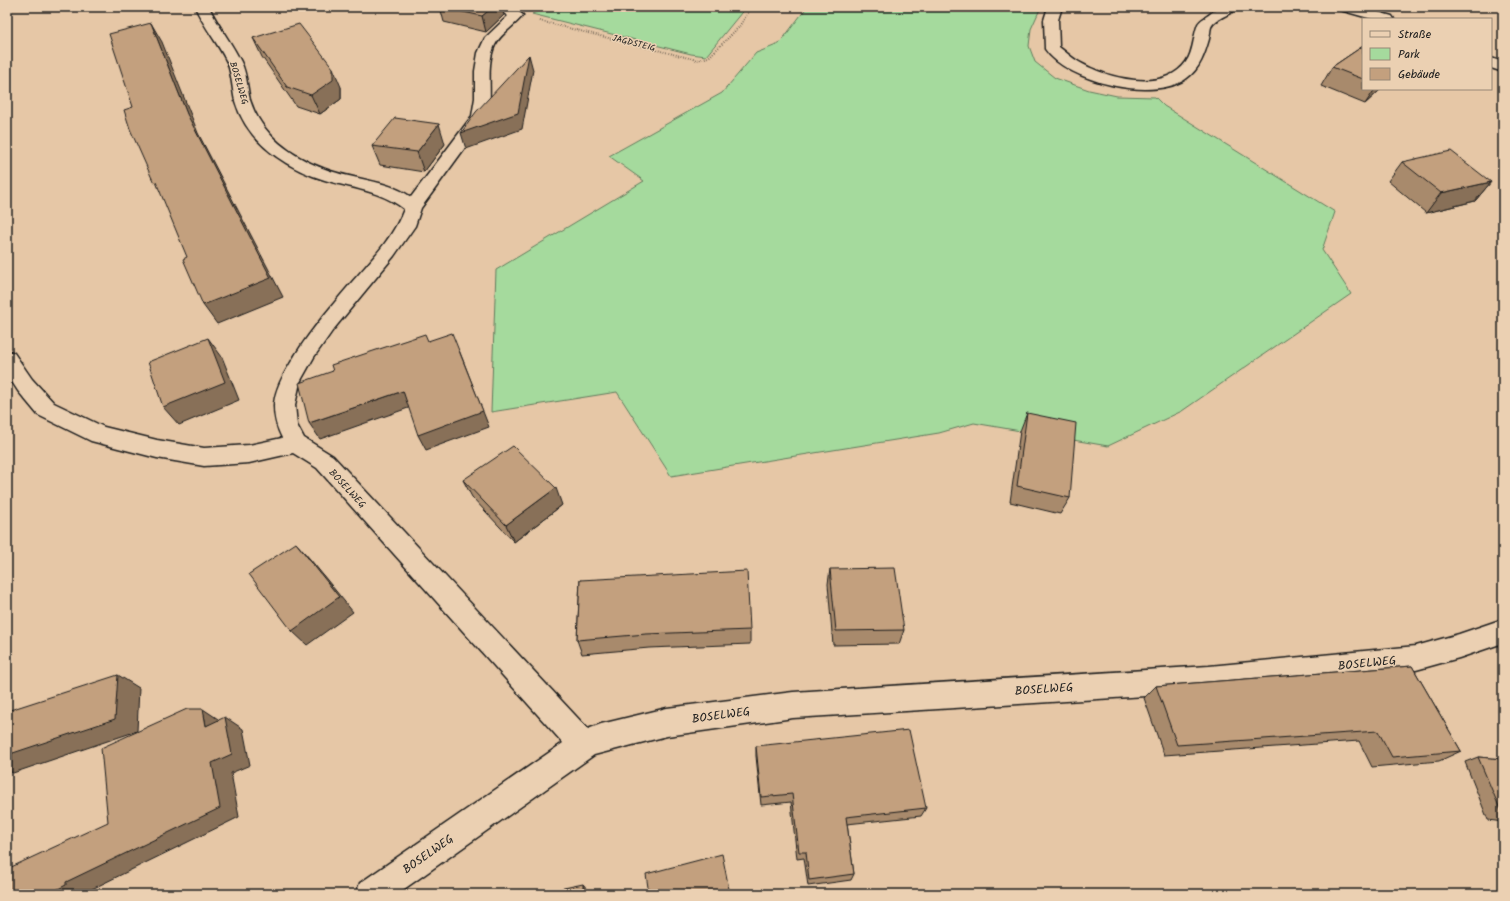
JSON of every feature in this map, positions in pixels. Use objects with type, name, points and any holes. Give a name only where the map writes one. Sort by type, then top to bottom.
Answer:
[{"type":"street","name":"BOSELWEG","points":[[202,7],[208,20],[234,63],[244,103],[260,133],[275,150],[296,163],[322,174],[384,189],[405,200],[413,207]]},
{"type":"street","points":[[7,358],[25,385],[46,409],[99,435],[157,449],[204,457],[249,454],[296,444],[286,425],[284,405],[290,382],[307,352],[326,325],[406,226],[413,207],[480,116],[483,107],[484,60],[488,44],[516,15],[506,9],[495,7]]},
{"type":"street","points":[[1055,7],[1051,20],[1052,49],[1073,65],[1096,76],[1124,83],[1142,85],[1157,84],[1177,78],[1185,72],[1192,64],[1205,24],[1224,10],[1231,7]]},
{"type":"street","points":[[1345,7],[1384,18]]},
{"type":"street","points":[[1492,62],[1503,68]]},
{"type":"street","name":"BOSELWEG","points":[[296,444],[325,462],[584,745]]},
{"type":"street","name":"BOSELWEG","points":[[371,894],[584,745],[601,738],[667,722],[794,705],[1209,679],[1416,658],[1459,646],[1503,630]]},
{"type":"path","name":"JAGDSTEIG","points":[[516,15],[697,60],[709,56],[738,28],[752,7]]},
{"type":"green space","points":[[546,7],[746,7],[706,56],[691,54],[532,14]]},
{"type":"green space","points":[[807,7],[1041,7],[1031,29],[1029,46],[1035,62],[1055,78],[1089,90],[1117,96],[1155,97],[1164,106],[1335,212],[1322,250],[1351,294],[1182,411],[1108,446],[974,423],[939,433],[671,476],[617,392],[491,412],[496,270],[644,181],[609,156],[722,93],[756,53],[779,44]]},
{"type":"building","points":[[440,7],[493,7],[482,16]]},
{"type":"building","points":[[151,23],[187,114],[271,278],[203,305],[183,259],[187,257],[156,182],[154,183],[130,129],[124,110],[133,107],[109,34]]},
{"type":"building","points":[[299,24],[333,68],[333,80],[311,95],[287,87],[253,38]]},
{"type":"building","points":[[1362,47],[1362,79],[1332,67]]},
{"type":"building","points":[[529,55],[518,113],[461,133],[476,112]]},
{"type":"building","points":[[395,118],[439,124],[417,152],[372,146]]},
{"type":"building","points":[[1451,151],[1491,182],[1441,193],[1402,162]]},
{"type":"building","points":[[452,333],[483,411],[418,435],[403,391],[309,423],[299,383],[333,371],[331,365],[425,334],[428,341]]},
{"type":"building","points":[[208,338],[225,382],[163,407],[148,362]]},
{"type":"building","points":[[1027,413],[1076,423],[1070,498],[1017,486]]},
{"type":"building","points":[[513,446],[556,488],[506,525],[463,480]]},
{"type":"building","points":[[296,543],[339,597],[292,631],[249,574]]},
{"type":"building","points":[[895,568],[904,630],[836,631],[830,569]]},
{"type":"building","points":[[747,571],[750,630],[646,634],[577,640],[580,580]]},
{"type":"building","points":[[1412,666],[1461,751],[1392,757],[1378,731],[1177,745],[1156,686]]},
{"type":"building","points":[[118,675],[115,719],[7,755],[7,711]]},
{"type":"building","points":[[187,709],[203,709],[206,726],[225,717],[232,754],[212,763],[220,808],[66,882],[66,885],[48,894],[7,894],[7,869],[108,822],[101,748]]},
{"type":"building","points":[[909,730],[926,808],[846,817],[854,874],[809,880],[806,852],[799,852],[792,794],[761,797],[756,746]]},
{"type":"building","points":[[1478,757],[1503,759],[1503,816]]},
{"type":"building","points":[[722,854],[730,894],[649,894],[646,874]]},
{"type":"building","points":[[583,884],[583,894],[535,894]]}]
